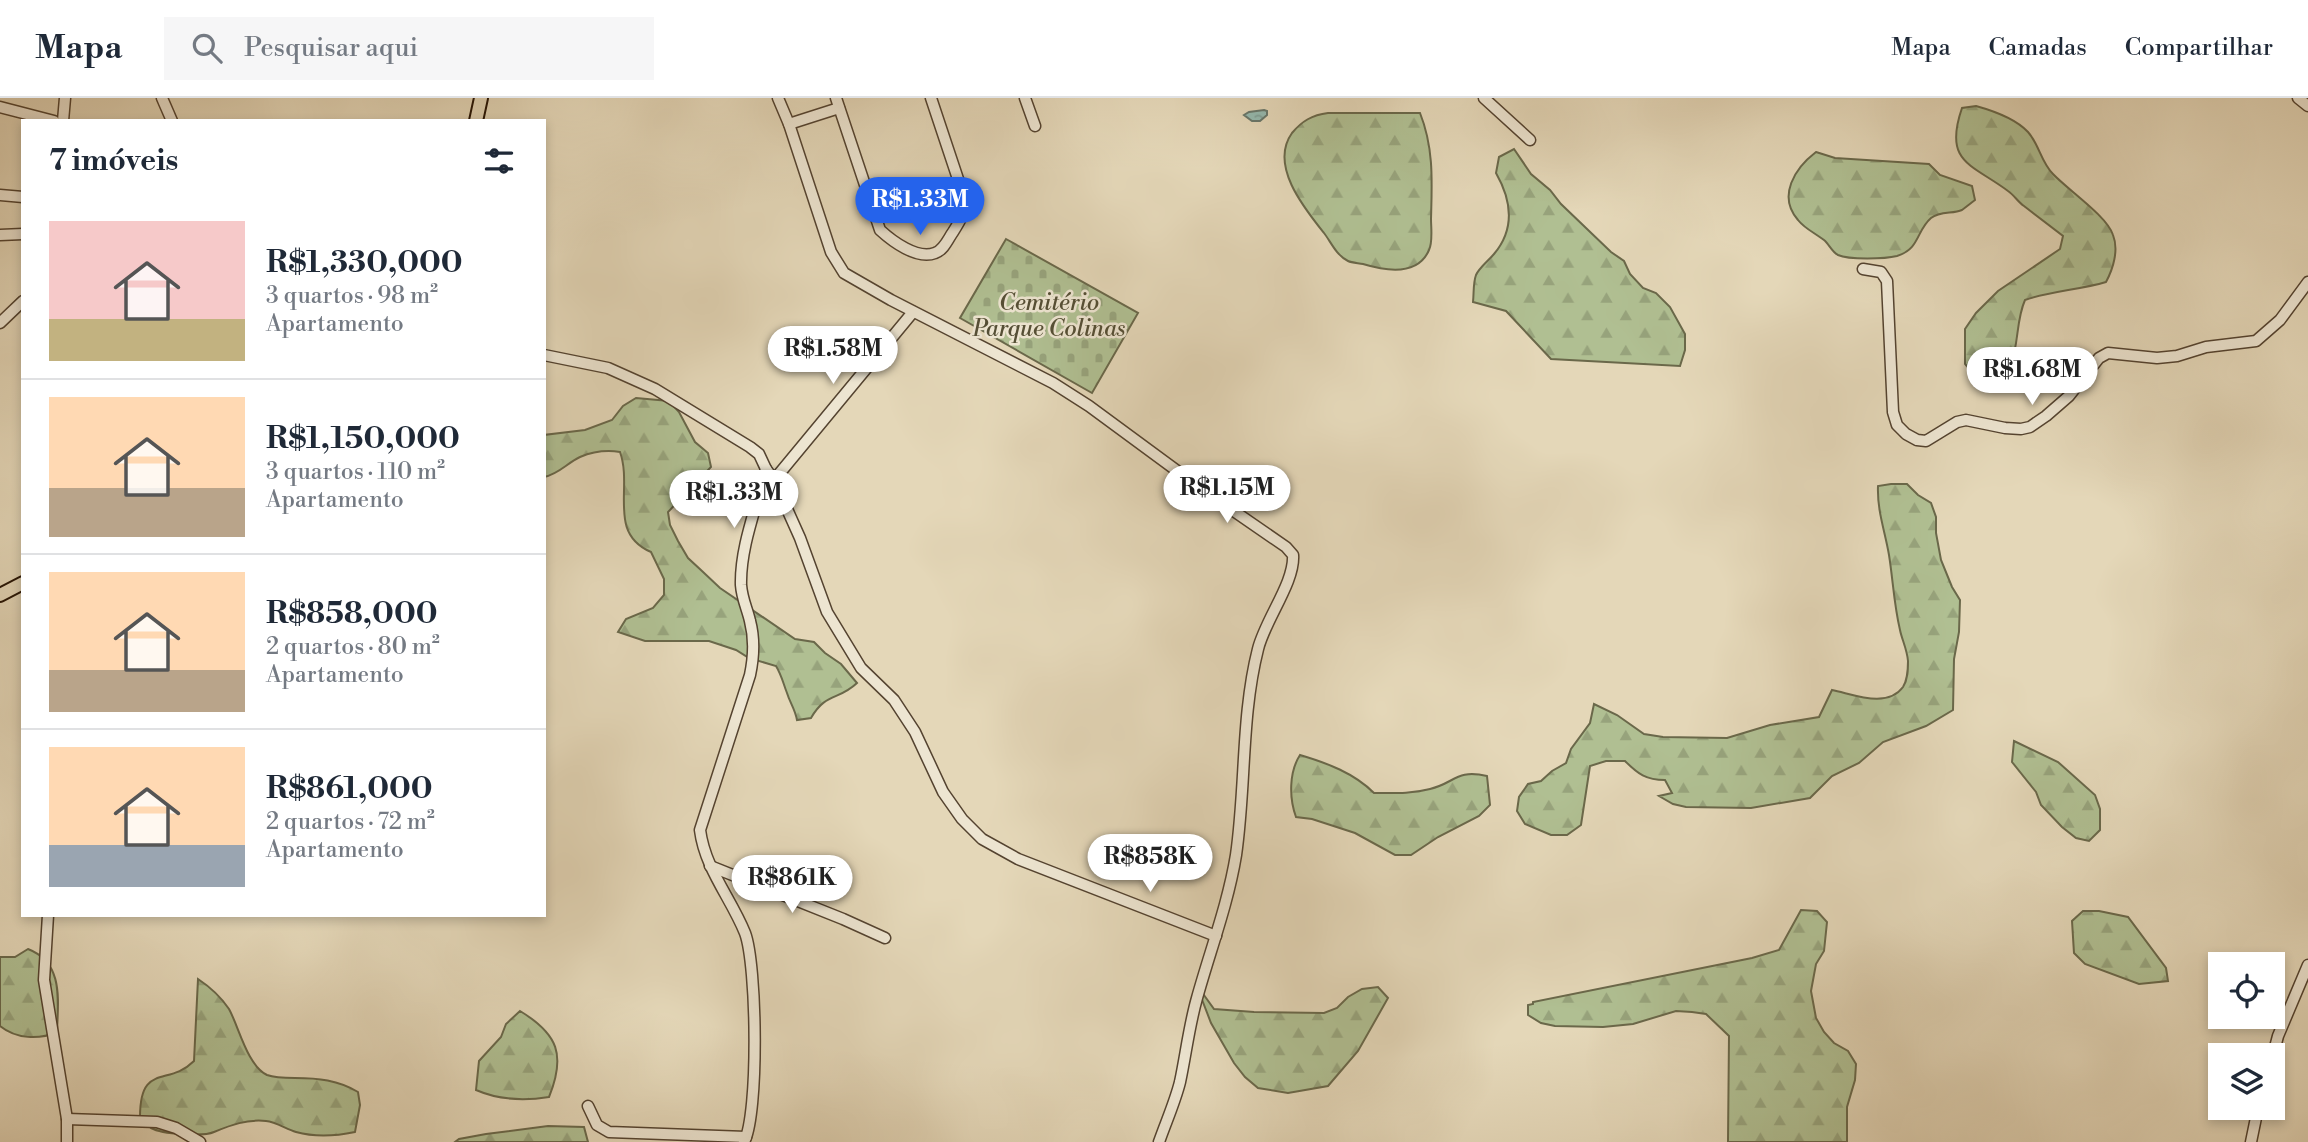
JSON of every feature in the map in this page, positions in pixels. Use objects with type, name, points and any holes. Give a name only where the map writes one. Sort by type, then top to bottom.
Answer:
[{"type":"main road","points":[[476,119],[481,98]]},
{"type":"main road","points":[[0,595],[21,584]]},
{"type":"street","points":[[63,119],[65,98]]},
{"type":"street","points":[[162,98],[171,119]]},
{"type":"street","points":[[778,98],[836,263],[844,273],[913,312],[1053,383],[1286,547],[1293,555],[1292,571],[1269,617],[1258,647],[1243,749],[1236,854],[1216,936],[1188,1031],[1179,1084],[1159,1142]]},
{"type":"street","points":[[789,124],[837,103],[880,229],[893,242],[924,254],[935,253],[943,247],[963,217],[965,200],[931,98]]},
{"type":"street","points":[[1025,98],[1035,126]]},
{"type":"street","points":[[1484,98],[1530,140]]},
{"type":"street","points":[[2298,98],[2308,106]]},
{"type":"street","points":[[0,107],[46,119]]},
{"type":"street","points":[[0,195],[21,197]]},
{"type":"street","points":[[0,235],[21,234]]},
{"type":"street","points":[[1863,270],[1881,272],[1887,281],[1890,381],[1897,425],[1906,434],[1926,441],[1957,422],[1966,420],[2005,428],[2030,427],[2069,396],[2099,358],[2108,352],[2157,358],[2177,356],[2206,346],[2256,341],[2280,320],[2308,282]]},
{"type":"street","points":[[0,323],[21,303]]},
{"type":"street","points":[[774,480],[913,312]]},
{"type":"street","points":[[546,355],[608,368],[655,389],[759,454],[774,480],[827,612],[860,668],[894,700],[943,792],[962,819],[982,839],[1018,859],[1216,936]]},
{"type":"street","points":[[589,1106],[597,1125],[609,1132],[745,1140],[751,1107],[754,1020],[751,955],[741,924],[705,855],[700,830],[754,655],[750,619],[742,601],[741,571],[766,469]]},
{"type":"street","points":[[710,866],[886,938]]},
{"type":"street","points":[[48,917],[44,980],[67,1119],[67,1142]]},
{"type":"street","points":[[2276,1043],[2308,965]]},
{"type":"street","points":[[67,1119],[157,1122],[176,1128],[200,1142]]},
{"type":"street","points":[[2252,1142],[2257,1120]]},
{"type":"green space","points":[[1976,106],[2011,119],[2028,132],[2049,169],[2103,220],[2113,235],[2115,247],[2113,265],[2106,282],[2025,300],[2011,364],[1986,375],[1971,371],[1965,364],[1965,329],[1976,313],[1998,291],[2060,249],[2063,236],[1964,160],[1956,140],[1957,126],[1962,108]]},
{"type":"green space","points":[[1328,113],[1420,113],[1430,152],[1431,243],[1424,258],[1417,264],[1391,270],[1348,261],[1337,252],[1299,199],[1287,172],[1284,159],[1286,145],[1292,133],[1304,122]]},
{"type":"green space","points":[[1514,149],[1531,174],[1611,252],[1624,261],[1630,274],[1643,288],[1656,293],[1670,307],[1685,334],[1685,350],[1680,366],[1551,359],[1506,311],[1473,302],[1476,275],[1501,244],[1508,225],[1508,204],[1496,173],[1499,157]]},
{"type":"green space","points":[[1816,152],[1835,158],[1929,164],[1940,175],[1972,186],[1975,200],[1962,210],[1938,214],[1931,218],[1914,244],[1904,253],[1876,258],[1843,257],[1801,223],[1789,202],[1791,183],[1801,166]]},
{"type":"green space","name":"Cemitério Parque Colinas","points":[[1006,239],[1138,313],[1092,393],[960,318]]},
{"type":"green space","points":[[636,398],[669,401],[679,412],[695,442],[708,453],[711,467],[668,512],[670,525],[688,558],[720,588],[795,639],[814,642],[841,664],[857,683],[827,700],[811,718],[797,720],[776,666],[709,641],[645,641],[618,632],[626,619],[653,608],[664,595],[664,579],[651,552],[638,544],[629,533],[625,522],[620,452],[605,451],[585,455],[546,476],[546,435],[585,430],[612,420],[623,406]]},
{"type":"green space","points":[[1907,484],[1931,503],[1936,517],[1941,560],[1960,600],[1959,632],[1954,659],[1953,710],[1926,726],[1883,742],[1859,763],[1832,776],[1810,798],[1751,808],[1686,807],[1673,804],[1659,796],[1672,793],[1665,780],[1643,775],[1625,761],[1606,761],[1590,766],[1581,825],[1567,835],[1551,835],[1525,824],[1517,811],[1519,797],[1528,784],[1541,781],[1566,763],[1571,749],[1590,723],[1594,704],[1617,715],[1644,734],[1727,738],[1770,725],[1819,717],[1832,690],[1879,699],[1896,694],[1906,681],[1908,661],[1898,621],[1878,495],[1878,486]]},
{"type":"green space","points":[[2014,741],[2058,762],[2095,795],[2100,809],[2100,830],[2089,841],[2076,838],[2041,805],[2036,792],[2012,762]]},
{"type":"green space","points":[[1300,755],[1340,770],[1374,793],[1416,792],[1462,775],[1487,776],[1490,805],[1479,816],[1438,837],[1411,855],[1395,855],[1355,833],[1312,819],[1296,817],[1291,785]]},
{"type":"green space","points":[[1801,910],[1817,911],[1827,922],[1824,951],[1816,964],[1811,991],[1816,1018],[1824,1032],[1834,1043],[1848,1051],[1856,1064],[1855,1080],[1847,1107],[1847,1142],[1728,1142],[1729,1036],[1706,1014],[1676,1011],[1633,1024],[1603,1027],[1555,1026],[1541,1023],[1528,1015],[1528,1005],[1533,1002],[1752,958],[1779,950]]},
{"type":"green space","points":[[2083,911],[2099,911],[2128,917],[2166,968],[2168,981],[2139,984],[2085,964],[2074,953],[2072,921]]},
{"type":"green space","points":[[28,949],[48,963],[58,995],[57,1032],[43,1036],[20,1036],[0,1026],[0,957],[15,957]]},
{"type":"green space","points":[[198,979],[215,992],[229,1009],[254,1063],[267,1075],[328,1080],[358,1092],[360,1105],[355,1132],[310,1135],[259,1121],[239,1123],[209,1134],[182,1134],[151,1128],[140,1117],[145,1089],[157,1078],[184,1069],[194,1061]]},
{"type":"green space","points":[[1196,984],[1214,1009],[1254,1012],[1324,1013],[1337,1008],[1348,997],[1362,989],[1378,987],[1388,998],[1358,1051],[1328,1086],[1288,1093],[1258,1088],[1245,1077],[1211,1023]]},
{"type":"green space","points":[[520,1011],[543,1028],[555,1047],[557,1069],[549,1097],[512,1099],[476,1090],[479,1061],[501,1037],[506,1024]]},
{"type":"green space","points":[[548,1126],[584,1127],[588,1142],[455,1142],[486,1134]]},
{"type":"water","points":[[1264,110],[1267,115],[1260,121],[1252,121],[1244,115],[1249,112]]}]
